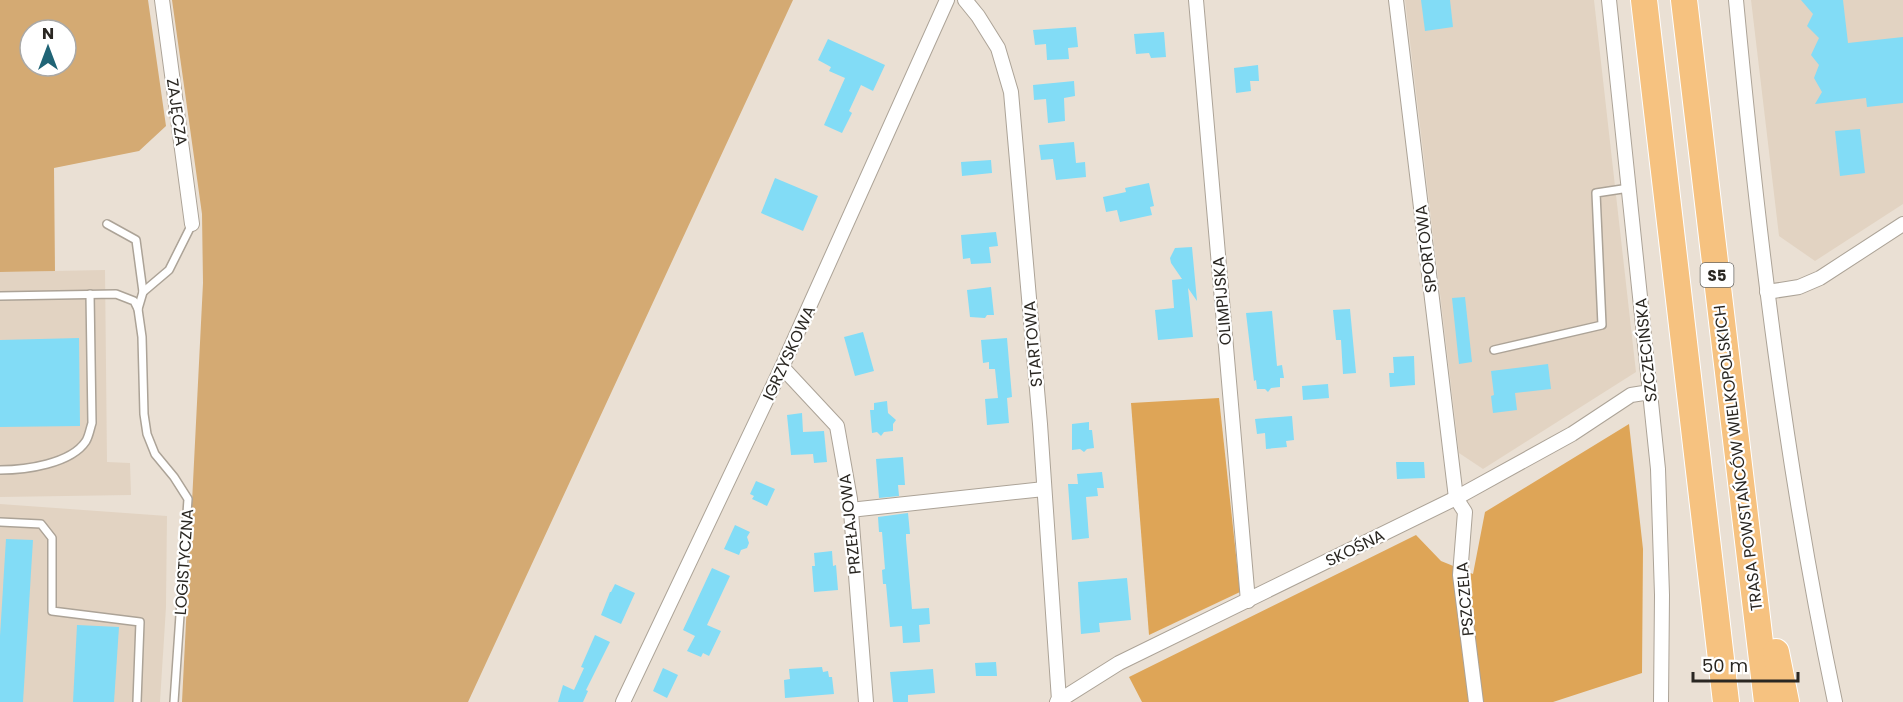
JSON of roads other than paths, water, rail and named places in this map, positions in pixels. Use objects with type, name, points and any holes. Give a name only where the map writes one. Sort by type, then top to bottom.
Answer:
[{"type":"highway","name":"S5","points":[[1644,0],[1726,702]]},
{"type":"highway","name":"TRASA POWSTAŃCÓW WIELKOPOLSKICH","points":[[1684,0],[1767,702]]},
{"type":"highway","points":[[1746,525],[1778,658],[1786,702]]},
{"type":"highway","points":[[1706,529],[1708,702]]},
{"type":"street","name":"ZAJĘCZA","points":[[162,0],[192,224]]},
{"type":"street","name":"IGRZYSKOWA","points":[[622,702],[782,367],[947,0]]},
{"type":"street","name":"STARTOWA","points":[[965,0],[998,48],[1011,92],[1040,424],[1058,701]]},
{"type":"street","name":"OLIMPIJSKA","points":[[1196,0],[1248,601]]},
{"type":"street","name":"SPORTOWA","points":[[1396,0],[1456,498]]},
{"type":"street","name":"SZCZECIŃSKA","points":[[1609,0],[1658,469],[1661,544],[1661,702]]},
{"type":"street","points":[[1736,0],[1767,292],[1809,575],[1835,702]]},
{"type":"street","points":[[1767,292],[1799,287],[1820,278],[1903,224]]},
{"type":"street","name":"PRZEŁAJOWA","points":[[782,367],[837,426],[850,510],[866,702]]},
{"type":"street","name":"SKOŚNA","points":[[1058,701],[1119,663],[1456,498],[1572,434],[1631,395],[1650,392]]},
{"type":"street","points":[[850,510],[1044,489]]},
{"type":"street","name":"PSZCZELA","points":[[1456,498],[1465,512],[1460,575],[1476,702]]},
{"type":"lane","points":[[1494,350],[1602,325],[1596,192],[1629,188]]},
{"type":"lane","points":[[106,224],[136,240],[143,292]]},
{"type":"lane","points":[[143,292],[169,270],[192,224]]},
{"type":"lane","name":"LOGISTYCZNA","points":[[143,292],[138,309],[142,337],[144,414],[147,434],[155,454],[188,499],[174,702]]},
{"type":"lane","points":[[0,470],[59,461],[75,452],[86,441],[92,423],[90,294]]},
{"type":"lane","points":[[0,296],[116,294],[134,302],[138,309]]},
{"type":"lane","points":[[0,522],[41,524],[52,538],[52,611],[140,622],[137,702]]}]
